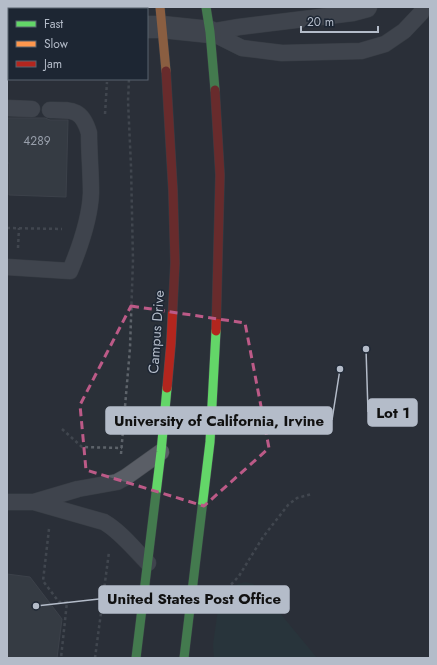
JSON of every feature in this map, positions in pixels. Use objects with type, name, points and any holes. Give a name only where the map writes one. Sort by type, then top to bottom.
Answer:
[{"type":"main road","points":[[184,658],[210,442],[216,322],[220,175],[215,85],[206,7]]},
{"type":"main road","name":"Campus Drive","points":[[136,658],[161,452],[171,343],[175,263],[168,83],[156,20]]},
{"type":"street","points":[[156,20],[210,32]]},
{"type":"lane","points":[[210,32],[353,13],[368,9],[370,7]]},
{"type":"lane","points":[[210,32],[242,48],[282,54],[361,51],[384,44],[404,31],[421,13],[423,7]]},
{"type":"lane","points":[[7,108],[32,109]]},
{"type":"lane","points":[[7,268],[70,271],[78,252],[87,218],[91,194],[89,133],[86,124],[80,115],[69,110],[50,110]]},
{"type":"lane","points":[[34,502],[78,489],[116,482],[126,477],[161,452]]},
{"type":"lane","points":[[7,502],[34,502],[104,522],[126,540],[148,563]]},
{"type":"path","points":[[120,460],[130,348],[133,260],[128,101],[130,80]]},
{"type":"path","points":[[7,228],[62,229]]},
{"type":"path","points":[[62,429],[82,447],[122,448]]},
{"type":"path","points":[[216,595],[228,588],[239,576],[263,537],[288,505],[297,498],[312,494]]},
{"type":"path","points":[[49,528],[43,581],[59,602],[67,602],[61,658]]},
{"type":"path","points":[[95,658],[109,549]]},
{"type":"highlighted area","points":[[131,306],[245,323],[269,448],[204,506],[86,470],[80,405]]},
{"type":"green space","points":[[245,582],[253,584],[260,589],[317,658],[214,658],[213,645],[220,595],[238,584]]},
{"type":"building","points":[[7,118],[45,118],[50,120],[68,120],[66,197],[9,195]]},
{"type":"building","points":[[7,574],[30,577],[62,619],[57,658],[7,658]]},
{"type":"traffic: fast","points":[[206,7],[210,32],[215,90]]},
{"type":"traffic: fast","points":[[184,658],[210,442],[216,331]]},
{"type":"traffic: fast","points":[[136,658],[161,452],[167,388]]},
{"type":"traffic: slow","points":[[160,7],[166,71]]},
{"type":"traffic: jam","points":[[166,71],[173,191],[175,263],[167,388]]},
{"type":"traffic: jam","points":[[215,90],[220,175],[216,331]]},
{"type":"place","name":"Lot 1","points":[[366,349]]},
{"type":"place","name":"University of California, Irvine","points":[[340,369]]},
{"type":"place","name":"United States Post Office","points":[[36,606]]}]
